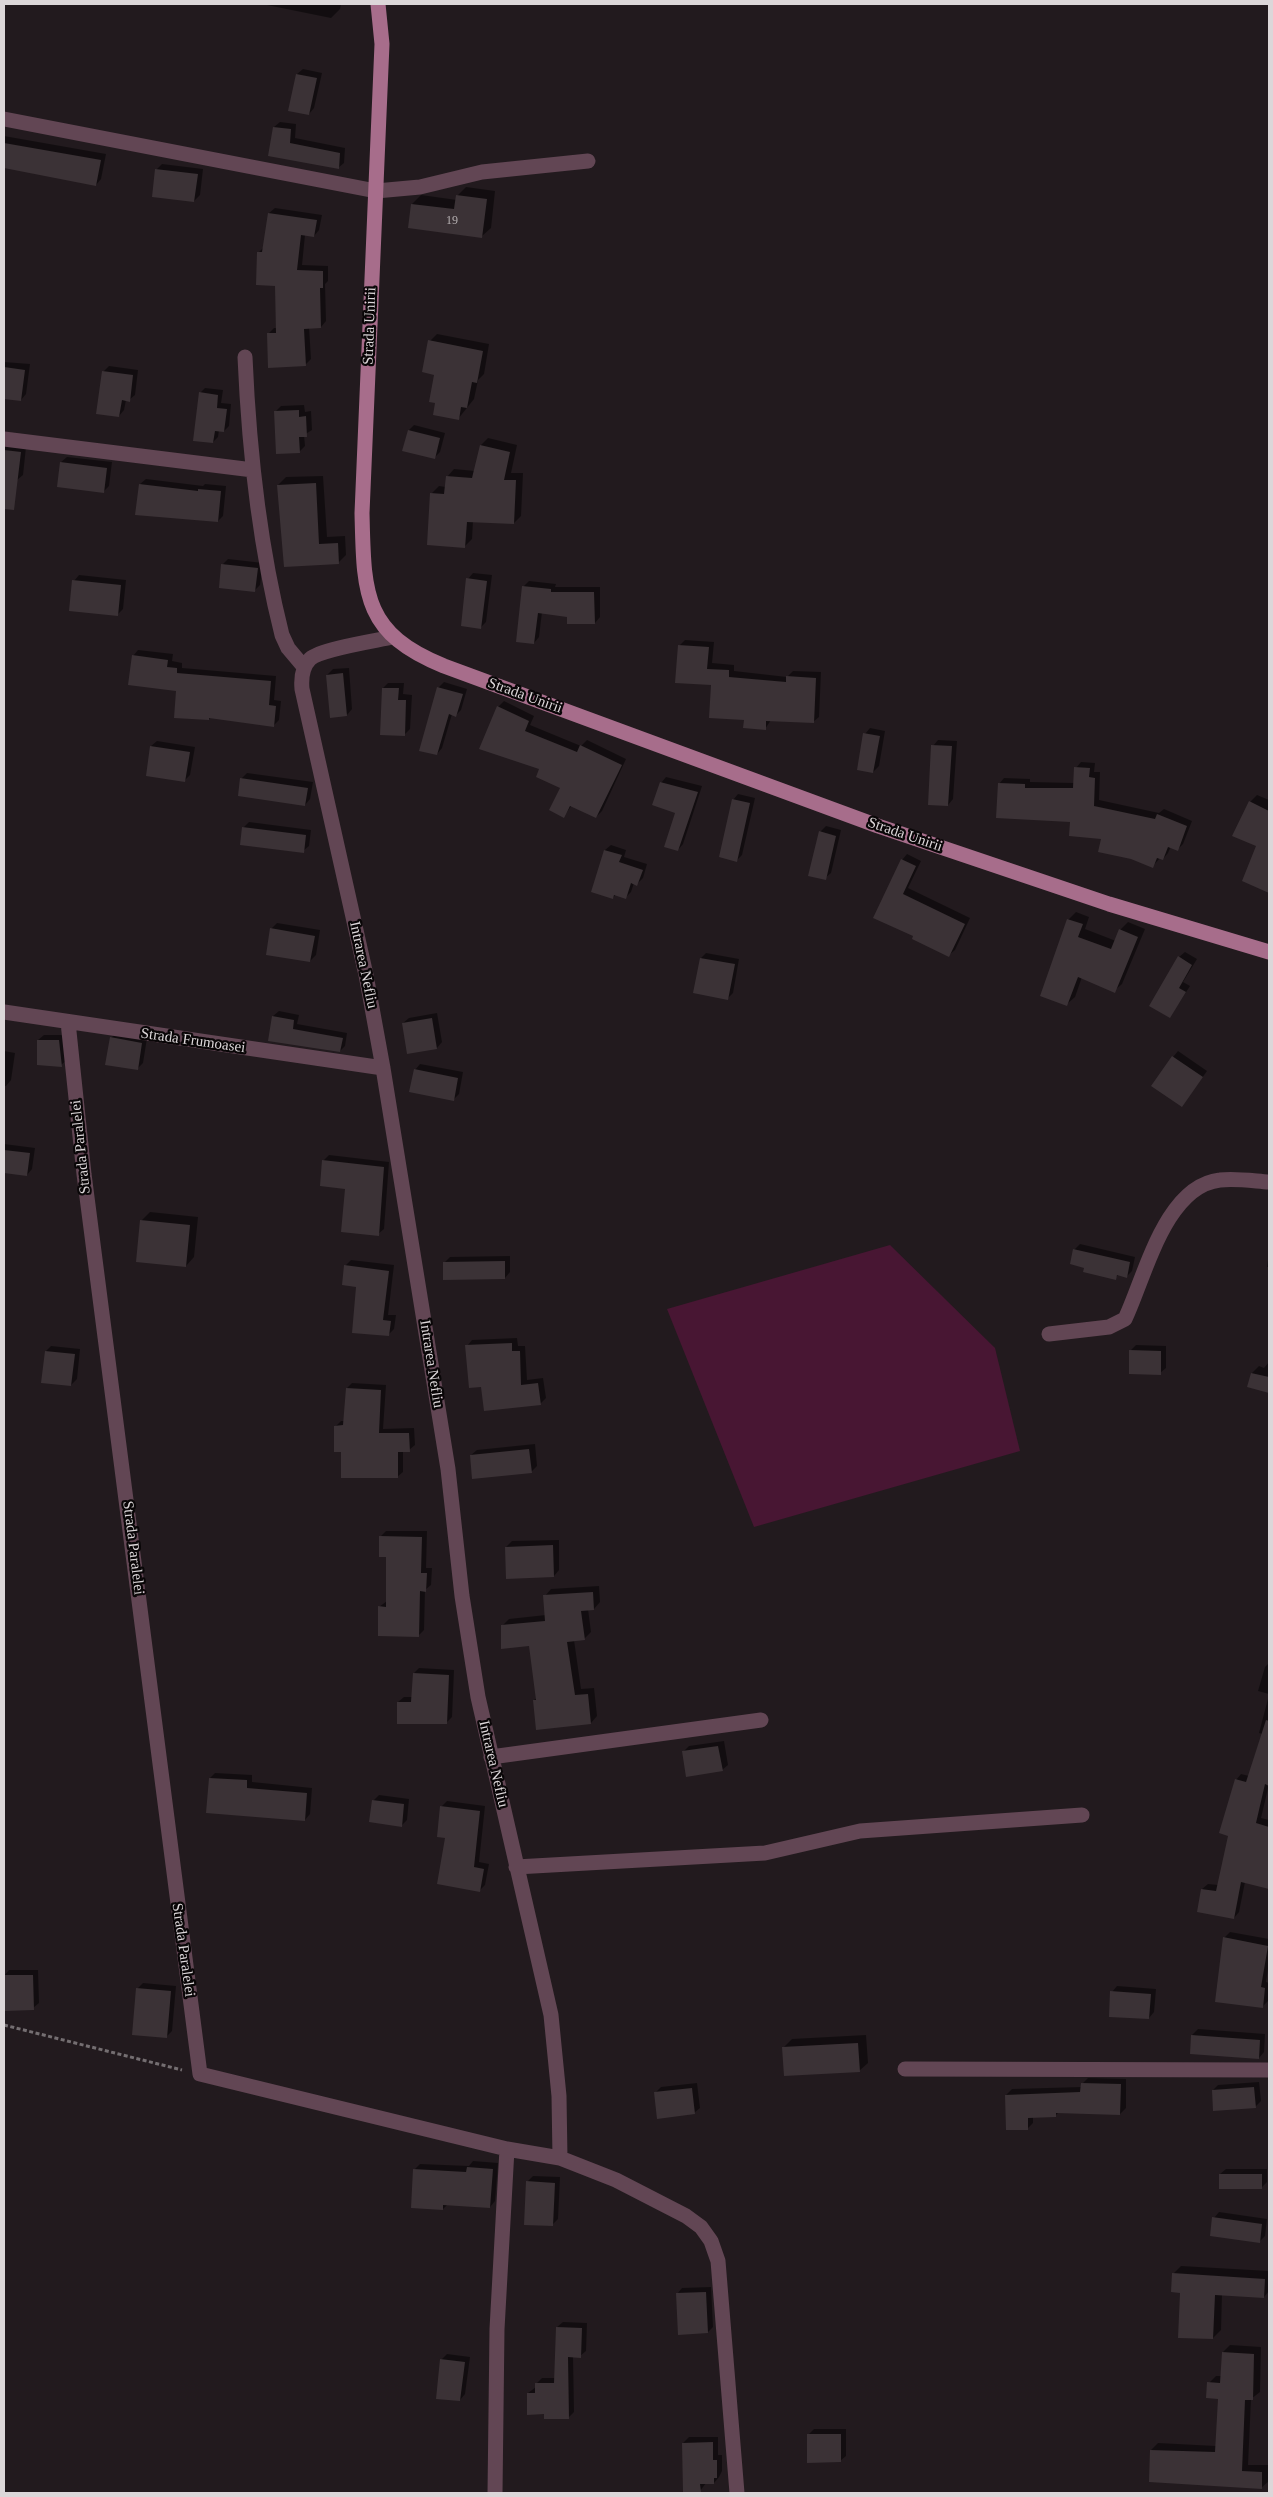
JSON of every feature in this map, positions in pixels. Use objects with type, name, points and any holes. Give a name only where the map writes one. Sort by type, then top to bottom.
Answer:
[{"type":"main road","name":"Strada Unirii","points":[[378,4],[382,44],[362,513],[364,576],[369,598],[376,613],[393,637],[414,653],[444,666],[878,826],[1109,904],[1269,952]]},
{"type":"street","points":[[4,119],[376,191],[420,187],[482,172],[588,161]]},
{"type":"street","points":[[245,357],[252,470],[264,550],[282,636],[288,648],[304,667],[311,658],[320,654],[393,637]]},
{"type":"street","points":[[4,439],[252,470]]},
{"type":"street","name":"Intrarea Nefliu","points":[[304,667],[302,689],[366,975],[383,1068],[448,1469],[462,1596],[478,1697],[551,2015],[559,2096],[560,2158]]},
{"type":"street","name":"Strada Frumoasei","points":[[4,1012],[383,1068]]},
{"type":"street","name":"Strada Paralelei","points":[[68,1022],[86,1192],[200,2074]]},
{"type":"street","points":[[1049,1334],[1109,1327],[1125,1319],[1160,1236],[1184,1197],[1199,1186],[1220,1180],[1269,1182]]},
{"type":"street","points":[[491,1757],[761,1720]]},
{"type":"street","points":[[516,1867],[765,1853],[860,1831],[1082,1815]]},
{"type":"street","points":[[906,2069],[1269,2070]]},
{"type":"street","points":[[200,2074],[507,2149],[560,2158],[616,2180],[686,2216],[701,2227],[711,2241],[718,2261],[722,2287],[737,2493]]},
{"type":"street","points":[[495,2493],[496,2329],[507,2149]]},
{"type":"path","points":[[4,2025],[200,2074]]},
{"type":"shaded area","points":[[890,1245],[995,1348],[1020,1451],[754,1527],[667,1309]]},
{"type":"building","points":[[296,74],[317,78],[309,115],[288,111]]},
{"type":"building","points":[[273,127],[291,129],[290,143],[340,153],[339,169],[268,156]]},
{"type":"building","points":[[4,143],[101,160],[96,186],[4,168]]},
{"type":"building","points":[[155,169],[198,174],[194,202],[152,197]]},
{"type":"building","points":[[456,195],[487,199],[482,238],[408,228],[411,204],[454,209]]},
{"type":"building","points":[[268,213],[317,220],[314,237],[301,235],[297,270],[323,271],[323,288],[320,288],[321,328],[304,329],[306,366],[268,368],[267,333],[276,333],[275,286],[256,285],[257,252],[262,252]]},
{"type":"building","points":[[428,340],[483,351],[477,383],[472,382],[467,408],[461,407],[459,420],[433,415],[435,403],[429,402],[434,375],[422,372]]},
{"type":"building","points":[[4,367],[25,370],[21,401],[4,399]]},
{"type":"building","points":[[102,371],[133,375],[130,402],[122,400],[119,417],[96,414]]},
{"type":"building","points":[[199,392],[218,395],[217,408],[227,409],[224,432],[215,431],[213,443],[193,441]]},
{"type":"building","points":[[299,410],[299,417],[306,416],[307,437],[299,437],[300,453],[276,454],[274,411]]},
{"type":"building","points":[[408,430],[440,438],[435,459],[402,451]]},
{"type":"building","points":[[480,445],[510,452],[504,480],[516,480],[514,524],[467,522],[465,548],[427,545],[430,493],[444,494],[446,476],[472,478]]},
{"type":"building","points":[[4,450],[21,452],[14,510],[4,509]]},
{"type":"building","points":[[60,462],[107,468],[104,493],[57,487]]},
{"type":"building","points":[[316,483],[319,544],[338,543],[339,564],[284,567],[277,485]]},
{"type":"building","points":[[139,484],[198,491],[198,489],[221,491],[218,522],[135,515]]},
{"type":"building","points":[[221,564],[258,568],[255,592],[219,588]]},
{"type":"building","points":[[466,578],[487,581],[481,629],[461,626]]},
{"type":"building","points":[[72,580],[121,585],[118,616],[69,611]]},
{"type":"building","points":[[522,586],[551,589],[551,592],[594,592],[595,624],[567,624],[567,617],[538,613],[534,644],[516,642]]},
{"type":"building","points":[[678,645],[709,647],[707,669],[729,670],[729,677],[786,682],[786,676],[816,678],[814,723],[766,721],[766,730],[743,728],[744,720],[709,718],[711,685],[675,683]]},
{"type":"building","points":[[132,655],[168,660],[167,667],[177,668],[177,673],[271,681],[269,705],[276,706],[274,727],[209,718],[209,720],[174,718],[176,691],[128,685]]},
{"type":"building","points":[[343,673],[347,716],[330,718],[326,675]]},
{"type":"building","points":[[437,687],[463,694],[456,717],[449,714],[437,755],[419,751]]},
{"type":"building","points":[[382,688],[399,688],[398,700],[406,700],[405,736],[380,735]]},
{"type":"building","points":[[497,706],[529,721],[525,731],[577,752],[580,745],[622,765],[596,818],[570,806],[564,818],[549,810],[560,788],[536,777],[539,769],[479,749]]},
{"type":"building","points":[[863,733],[880,736],[873,773],[857,770]]},
{"type":"building","points":[[931,745],[952,746],[948,806],[928,805]]},
{"type":"building","points":[[150,746],[190,752],[185,782],[146,776]]},
{"type":"building","points":[[1074,767],[1090,768],[1089,777],[1095,778],[1094,806],[1155,819],[1157,814],[1187,826],[1178,851],[1168,847],[1163,860],[1157,858],[1153,868],[1131,859],[1098,852],[1101,839],[1069,836],[1070,822],[996,818],[998,783],[1025,784],[1025,788],[1073,788]]},
{"type":"building","points":[[240,778],[308,788],[305,806],[238,796]]},
{"type":"building","points":[[660,782],[698,792],[678,851],[664,847],[675,813],[652,805]]},
{"type":"building","points":[[732,799],[750,803],[737,862],[719,857]]},
{"type":"building","points":[[1249,801],[1269,811],[1269,893],[1242,881],[1256,846],[1232,836]]},
{"type":"building","points":[[242,827],[306,835],[304,853],[240,845]]},
{"type":"building","points":[[819,831],[836,836],[826,880],[808,876]]},
{"type":"building","points":[[604,850],[622,855],[619,862],[643,870],[637,886],[631,883],[626,899],[614,895],[613,899],[591,892]]},
{"type":"building","points":[[901,859],[916,866],[903,894],[965,924],[949,957],[912,939],[913,936],[873,918]]},
{"type":"building","points":[[1067,919],[1083,924],[1078,937],[1111,949],[1119,929],[1138,937],[1115,993],[1078,977],[1067,1006],[1040,996]]},
{"type":"building","points":[[270,928],[315,936],[310,962],[266,955]]},
{"type":"building","points":[[1178,956],[1192,965],[1179,988],[1186,992],[1170,1018],[1149,1006]]},
{"type":"building","points":[[700,958],[735,964],[728,1000],[693,993]]},
{"type":"building","points":[[272,1016],[294,1020],[293,1029],[343,1038],[340,1052],[268,1041]]},
{"type":"building","points":[[432,1018],[437,1049],[407,1054],[402,1023]]},
{"type":"building","points":[[110,1037],[142,1043],[138,1070],[105,1065]]},
{"type":"building","points":[[37,1040],[59,1040],[62,1067],[37,1065]]},
{"type":"building","points":[[1172,1056],[1203,1077],[1182,1107],[1151,1086]]},
{"type":"building","points":[[414,1069],[458,1078],[454,1101],[409,1092]]},
{"type":"building","points":[[4,1150],[30,1153],[27,1176],[4,1173]]},
{"type":"building","points":[[322,1160],[384,1167],[379,1236],[341,1232],[345,1189],[320,1186]]},
{"type":"building","points":[[140,1220],[190,1225],[186,1267],[136,1262]]},
{"type":"building","points":[[1073,1249],[1130,1262],[1127,1278],[1117,1275],[1116,1280],[1083,1272],[1084,1268],[1070,1264]]},
{"type":"building","points":[[505,1261],[505,1279],[443,1280],[443,1262]]},
{"type":"building","points":[[344,1265],[389,1271],[383,1320],[391,1321],[389,1336],[352,1333],[356,1287],[342,1285]]},
{"type":"building","points":[[512,1343],[512,1351],[520,1351],[521,1385],[538,1383],[541,1405],[484,1411],[481,1387],[469,1388],[465,1345]]},
{"type":"building","points":[[1129,1350],[1161,1351],[1161,1375],[1129,1374]]},
{"type":"building","points":[[45,1351],[75,1354],[71,1386],[41,1383]]},
{"type":"building","points":[[1251,1373],[1269,1377],[1269,1393],[1247,1387]]},
{"type":"building","points":[[346,1388],[381,1390],[379,1433],[409,1433],[410,1452],[398,1452],[398,1478],[341,1478],[341,1452],[334,1452],[334,1426],[343,1425]]},
{"type":"building","points":[[529,1449],[532,1473],[472,1479],[470,1455]]},
{"type":"building","points":[[379,1536],[422,1537],[421,1573],[427,1573],[426,1592],[420,1591],[419,1637],[378,1636],[378,1606],[386,1607],[386,1557],[379,1557]]},
{"type":"building","points":[[553,1545],[554,1577],[506,1579],[505,1547]]},
{"type":"building","points":[[593,1592],[594,1610],[581,1611],[585,1640],[567,1642],[575,1695],[588,1694],[591,1724],[536,1730],[533,1700],[536,1700],[529,1646],[501,1649],[501,1625],[545,1621],[543,1595]]},
{"type":"building","points":[[413,1673],[449,1675],[447,1724],[397,1724],[397,1702],[411,1702]]},
{"type":"building","points":[[1266,1720],[1269,1721],[1269,1786],[1265,1784],[1256,1823],[1269,1827],[1269,1889],[1241,1882],[1234,1919],[1197,1912],[1201,1889],[1216,1891],[1228,1836],[1219,1833],[1235,1779],[1246,1782]]},
{"type":"building","points":[[718,1746],[723,1771],[686,1777],[682,1751]]},
{"type":"building","points":[[209,1778],[247,1780],[247,1788],[307,1793],[305,1821],[206,1813]]},
{"type":"building","points":[[372,1800],[404,1804],[402,1827],[369,1822]]},
{"type":"building","points":[[440,1806],[480,1811],[474,1867],[484,1869],[480,1892],[437,1884],[445,1838],[437,1837]]},
{"type":"building","points":[[1223,1937],[1268,1946],[1261,1987],[1265,1988],[1263,2008],[1215,2002]]},
{"type":"building","points":[[4,1975],[33,1975],[34,2010],[4,2011]]},
{"type":"building","points":[[136,1988],[171,1991],[167,2038],[132,2035]]},
{"type":"building","points":[[1110,1991],[1151,1994],[1149,2019],[1109,2017]]},
{"type":"building","points":[[1191,2035],[1260,2040],[1259,2059],[1190,2054]]},
{"type":"building","points":[[858,2043],[860,2072],[784,2076],[782,2047]]},
{"type":"building","points":[[1081,2083],[1121,2084],[1120,2115],[1056,2113],[1056,2117],[1028,2118],[1028,2130],[1006,2130],[1005,2095],[1080,2092]]},
{"type":"building","points":[[1254,2087],[1256,2108],[1213,2111],[1212,2090]]},
{"type":"building","points":[[692,2088],[695,2114],[657,2119],[654,2092]]},
{"type":"building","points":[[467,2167],[493,2169],[490,2208],[443,2205],[443,2210],[411,2208],[413,2169],[466,2172]]},
{"type":"building","points":[[1219,2174],[1262,2174],[1262,2189],[1219,2189]]},
{"type":"building","points":[[526,2181],[555,2183],[553,2226],[524,2225]]},
{"type":"building","points":[[1212,2217],[1262,2224],[1260,2243],[1210,2236]]},
{"type":"building","points":[[1172,2273],[1265,2279],[1264,2298],[1215,2295],[1213,2339],[1178,2338],[1180,2293],[1171,2292]]},
{"type":"building","points":[[706,2292],[708,2333],[678,2335],[676,2293]]},
{"type":"building","points":[[556,2327],[582,2328],[581,2358],[568,2357],[569,2419],[544,2419],[544,2414],[527,2415],[527,2393],[535,2393],[535,2383],[554,2383]]},
{"type":"building","points":[[1222,2352],[1254,2354],[1253,2400],[1245,2400],[1242,2471],[1262,2472],[1262,2489],[1149,2482],[1150,2450],[1215,2452],[1218,2399],[1206,2398],[1207,2382],[1220,2383]]},
{"type":"building","points":[[440,2359],[465,2362],[460,2401],[436,2399]]},
{"type":"building","points":[[807,2434],[841,2434],[841,2462],[807,2463]]},
{"type":"building","points":[[713,2442],[713,2460],[717,2460],[717,2478],[714,2478],[714,2484],[700,2484],[701,2492],[683,2492],[682,2443]]}]
